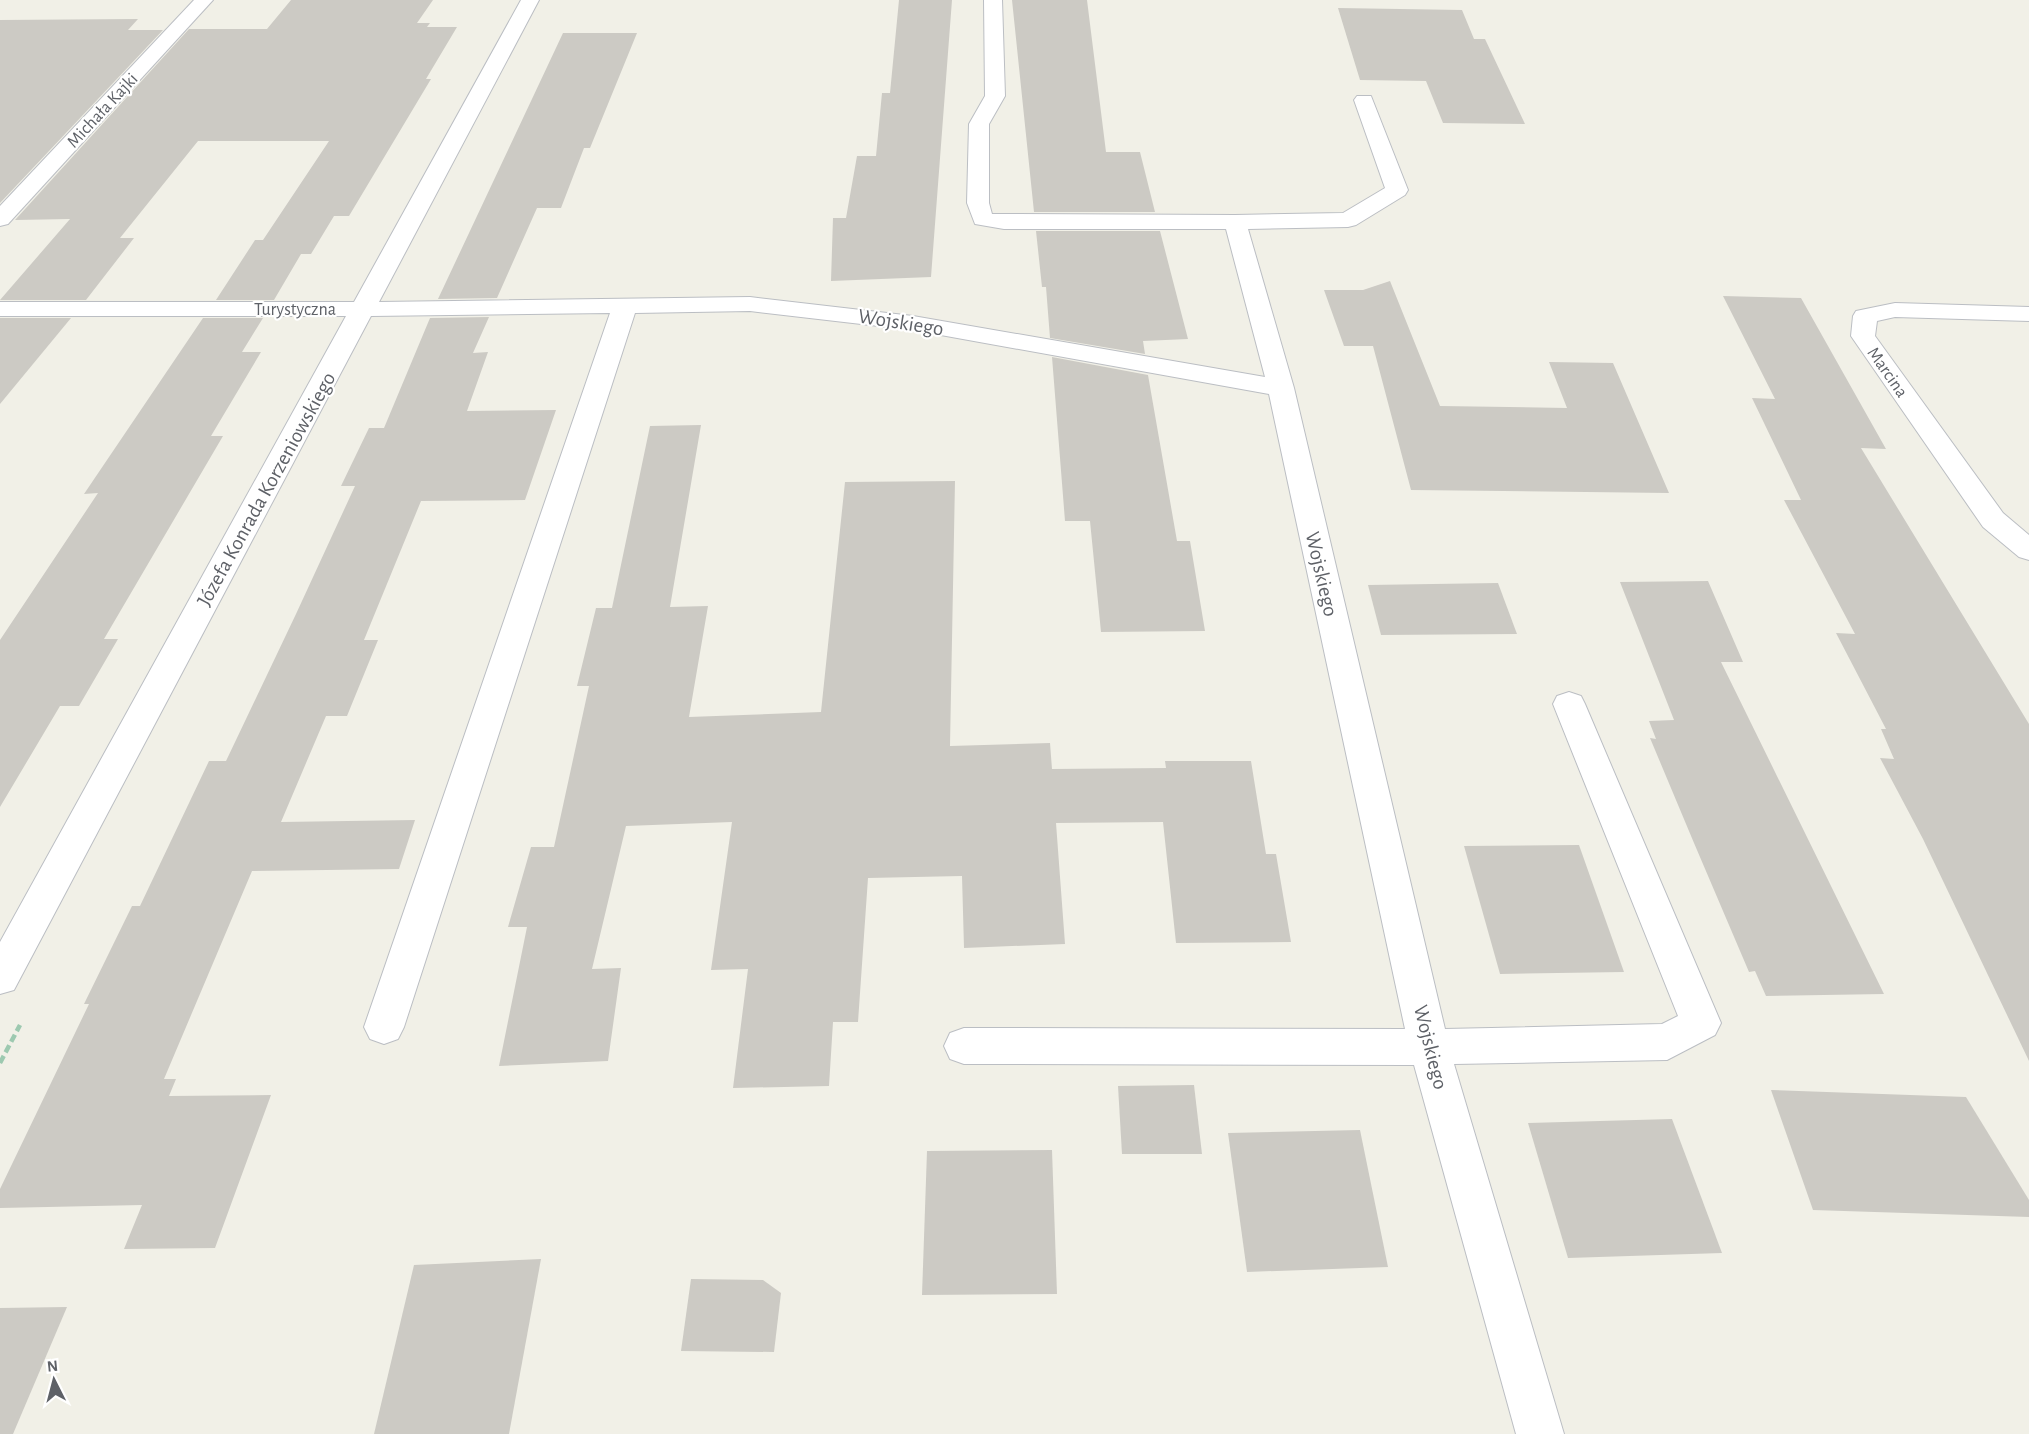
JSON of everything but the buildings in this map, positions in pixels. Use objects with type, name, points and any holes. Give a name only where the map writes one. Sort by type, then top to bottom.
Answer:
[{"type":"street","name":"Michała Kajki","points":[[0,219],[204,0]]},
{"type":"street","name":"Józefa Konrada Korzeniowskiego","points":[[0,978],[530,0]]},
{"type":"street","points":[[993,0],[995,96],[979,124],[978,203],[983,219],[1004,222],[1348,220],[1397,190],[1364,100]]},
{"type":"street","points":[[1235,222],[1281,388]]},
{"type":"street","name":"Wojskiego","points":[[590,305],[750,304],[835,312],[913,322],[1281,388],[1429,1047],[1540,1434]]},
{"type":"street","name":"Turystyczna","points":[[0,309],[364,309],[590,305]]},
{"type":"street","points":[[384,1027],[625,305]]},
{"type":"street","name":"Marcina","points":[[2028,551],[1993,520],[1863,336],[1865,316],[1895,310],[2029,314]]},
{"type":"street","points":[[964,1046],[1429,1047],[1668,1042],[1701,1023],[1569,704]]}]
